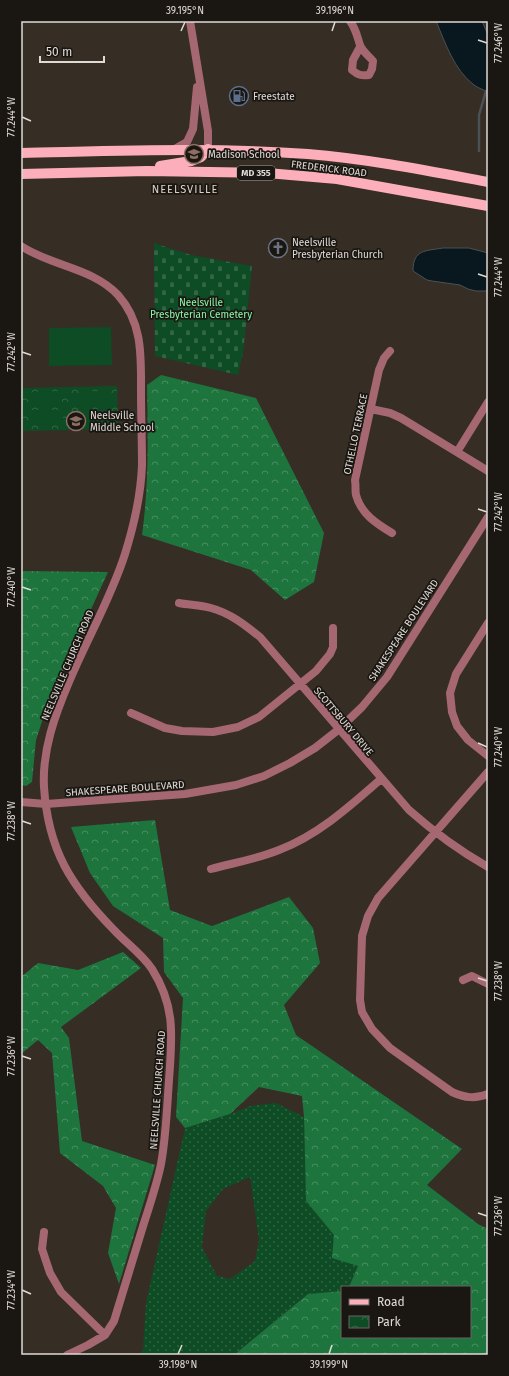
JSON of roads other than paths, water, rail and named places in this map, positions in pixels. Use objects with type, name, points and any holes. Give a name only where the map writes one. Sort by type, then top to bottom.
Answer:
[{"type":"main road","name":"FREDERICK ROAD","points":[[21,153],[208,149],[252,150],[331,156],[383,163],[488,182]]},
{"type":"main road","points":[[147,171],[158,166],[192,161],[201,157],[208,149]]},
{"type":"main road","name":"FREDERICK ROAD","points":[[21,174],[147,171],[267,173],[337,179],[488,206]]},
{"type":"street","points":[[190,21],[208,131],[208,149]]},
{"type":"street","points":[[350,21],[355,27],[359,37],[360,47]]},
{"type":"street","points":[[172,150],[187,142],[193,129],[198,74]]},
{"type":"street","name":"NEELSVILLE CHURCH ROAD","points":[[21,246],[41,257],[93,277],[105,284],[115,292],[132,314],[139,339],[141,366],[142,467],[137,507],[127,547],[117,576],[77,664],[53,723],[48,740],[44,783],[50,830],[58,855],[77,888],[93,909],[120,937],[146,960],[157,978],[167,1000],[171,1023],[171,1050],[165,1136],[161,1165],[114,1321],[105,1335],[67,1355]]},
{"type":"street","name":"OTHELLO TERRACE","points":[[390,351],[384,358],[379,370],[355,480],[356,496],[365,512],[372,520],[392,534]]},
{"type":"street","points":[[458,452],[488,402]]},
{"type":"street","points":[[371,409],[390,413],[401,418],[488,471]]},
{"type":"street","name":"SHAKESPEARE BOULEVARD","points":[[21,802],[46,804],[185,794],[236,785],[264,776],[315,748],[362,708],[387,677],[488,517]]},
{"type":"street","name":"SCOTTSBURY DRIVE","points":[[179,603],[211,608],[224,612],[245,624],[260,637],[338,730],[409,810],[459,850],[488,867]]},
{"type":"street","points":[[488,623],[456,674],[450,693],[452,712],[457,726],[468,740],[488,756]]},
{"type":"street","points":[[131,713],[165,728],[182,731],[213,732],[238,727],[259,717],[316,671],[330,654],[333,647],[333,628]]},
{"type":"street","points":[[488,772],[378,898],[368,916],[362,936],[360,1000],[362,1012],[372,1030],[390,1048],[452,1092],[462,1096],[478,1098],[488,1094]]},
{"type":"street","points":[[211,869],[278,850],[312,834],[340,815],[381,779]]},
{"type":"street","points":[[463,980],[472,976],[488,984]]},
{"type":"street","points":[[44,1232],[42,1248],[50,1273],[61,1292],[105,1335]]},
{"type":"waterway","points":[[479,151],[479,115],[486,91]]},
{"type":"place","name":"Freestate","points":[[239,96]]},
{"type":"place","name":"Madison School","points":[[194,154]]},
{"type":"place","name":"Neelsville Presbyterian Church","points":[[278,248]]},
{"type":"place","name":"Neelsville Middle School","points":[[76,421]]},
{"type":"district","name":"NEELSVILLE","points":[[185,189]]},
{"type":"park label","name":"Neelsville Presbyterian Cemetery","points":[[201,308]]}]
